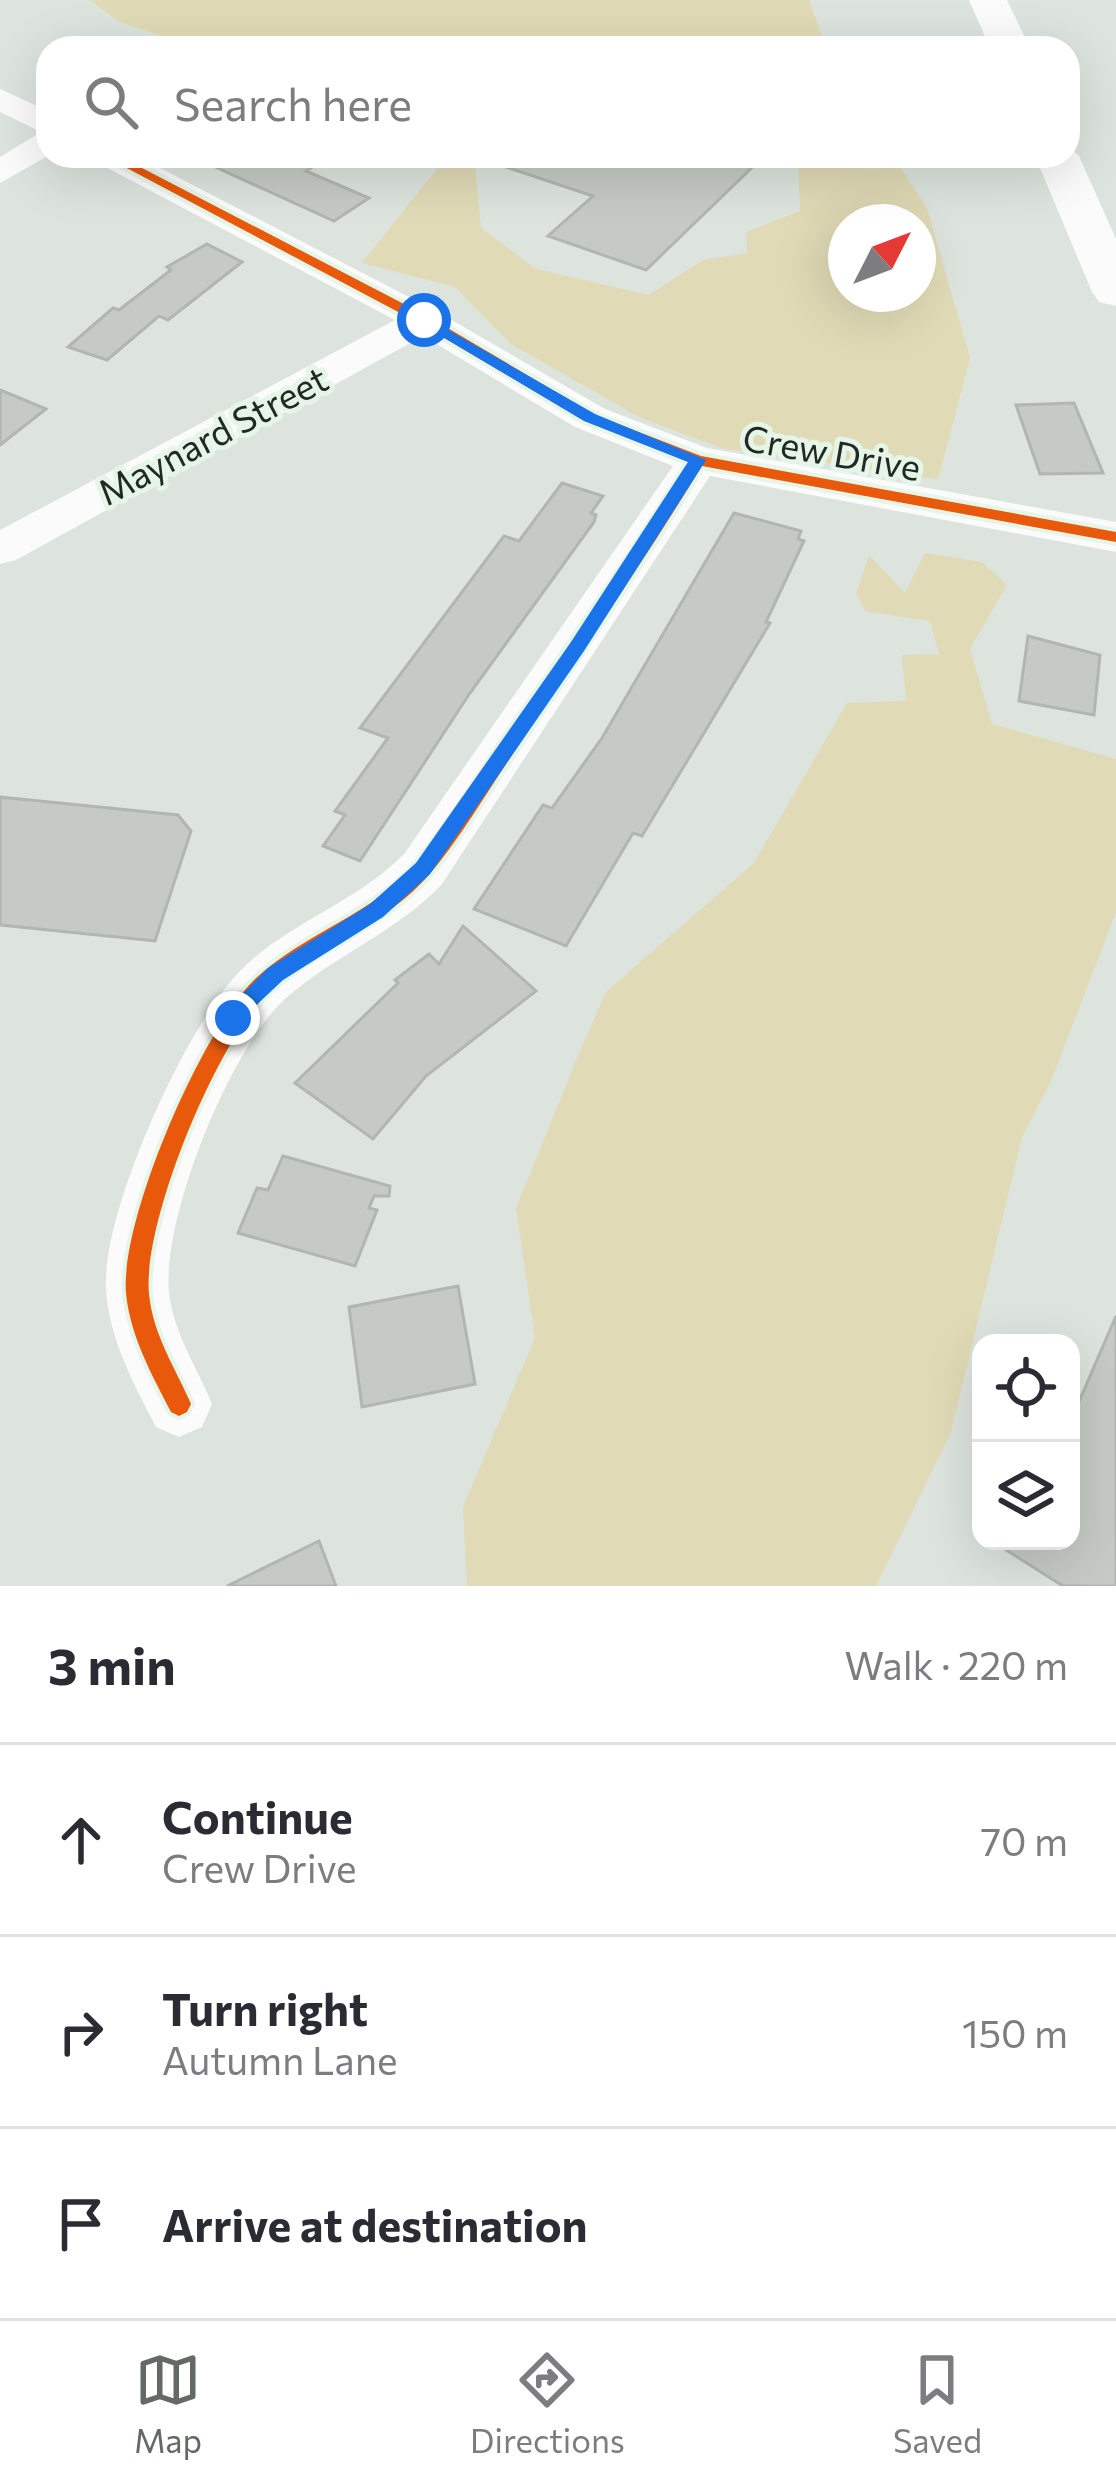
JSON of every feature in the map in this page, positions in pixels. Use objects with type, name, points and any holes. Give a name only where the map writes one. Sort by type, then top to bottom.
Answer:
[{"type":"main road","points":[[988,0],[1004,36]]},
{"type":"main road","points":[[1063,168],[1116,292]]},
{"type":"street","points":[[0,99],[36,118]]},
{"type":"street","points":[[0,172],[36,149]]},
{"type":"street","name":"Crew Drive","points":[[133,168],[424,320],[590,418],[698,460],[1116,537]]},
{"type":"street","name":"Maynard Street","points":[[0,549],[424,320]]},
{"type":"street","points":[[179,1404],[142,1324],[136,1280],[140,1240],[192,1104],[233,1018],[275,974],[376,911],[423,868],[578,646],[698,460]]},
{"type":"shaded area","points":[[90,0],[809,0],[822,36],[162,36],[119,22]]},
{"type":"shaded area","points":[[437,168],[475,168],[481,228],[536,269],[649,295],[703,260],[747,253],[746,232],[800,211],[798,168],[901,168],[924,204],[828,204],[828,312],[936,312],[936,239],[970,358],[938,479],[721,448],[639,417],[511,344],[455,287],[362,263]]},
{"type":"shaded area","points":[[925,553],[982,562],[1007,585],[970,649],[992,724],[1116,759],[1116,912],[1051,1081],[1022,1137],[951,1432],[876,1586],[467,1586],[463,1507],[535,1338],[516,1208],[606,992],[754,863],[847,703],[906,701],[902,655],[939,654],[930,621],[866,611],[856,594],[869,555],[905,593]]},
{"type":"building","points":[[217,168],[311,168],[306,171],[369,198],[334,221]]},
{"type":"building","points":[[509,168],[752,168],[646,270],[548,236],[593,196]]},
{"type":"building","points":[[207,244],[242,262],[168,320],[159,316],[107,360],[68,347],[113,308],[119,310],[171,270],[167,267]]},
{"type":"building","points":[[0,390],[46,409],[0,445]]},
{"type":"building","points":[[1074,403],[1103,473],[1040,474],[1016,405]]},
{"type":"building","points":[[562,483],[603,496],[591,513],[596,515],[594,522],[470,693],[360,861],[323,846],[345,815],[335,811],[388,738],[360,728],[504,536],[519,541]]},
{"type":"building","points":[[734,513],[801,531],[798,539],[804,541],[766,622],[770,623],[642,836],[633,833],[566,946],[474,909],[543,805],[552,808],[602,738]]},
{"type":"building","points":[[1028,636],[1100,655],[1094,715],[1019,701]]},
{"type":"building","points":[[0,797],[178,815],[191,831],[155,941],[0,925]]},
{"type":"building","points":[[463,926],[536,991],[426,1076],[373,1139],[295,1083],[398,983],[395,980],[429,954],[439,964]]},
{"type":"building","points":[[283,1156],[390,1186],[389,1196],[374,1196],[369,1208],[377,1210],[355,1266],[238,1233],[257,1188],[268,1190]]},
{"type":"building","points":[[458,1286],[475,1384],[362,1407],[349,1307]]},
{"type":"building","points":[[1116,1316],[1116,1586],[1063,1586],[1006,1550],[1080,1550],[1080,1399]]},
{"type":"building","points":[[319,1541],[336,1586],[227,1586]]},
{"type":"cycle path","points":[[133,168],[424,320],[590,418],[698,460],[1116,537]]},
{"type":"cycle path","points":[[179,1404],[144,1326],[137,1276],[150,1210],[165,1168],[222,1041],[261,986],[386,903],[423,869],[590,628],[698,460]]},
{"type":"route","points":[[233,1018],[275,974],[376,911],[423,868],[578,646],[698,460],[590,418],[424,320]]}]
